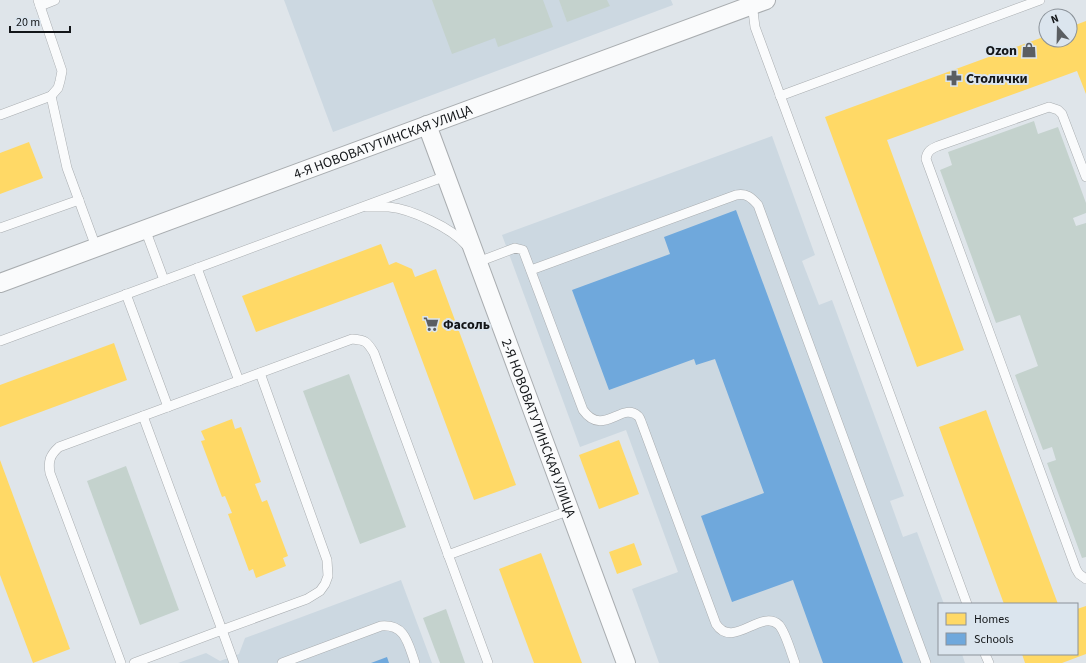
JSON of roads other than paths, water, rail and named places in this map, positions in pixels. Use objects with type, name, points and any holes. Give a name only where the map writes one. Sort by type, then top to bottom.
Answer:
[{"type":"street","name":"4-Я НОВОВАТУТИНСКАЯ УЛИЦА","points":[[0,283],[756,2]]},
{"type":"street","name":"2-Я НОВОВАТУТИНСКАЯ УЛИЦА","points":[[427,125],[626,663]]},
{"type":"lane","points":[[0,115],[51,96],[58,88],[62,70],[39,3],[55,0]]},
{"type":"lane","points":[[780,96],[1040,0]]},
{"type":"lane","points":[[756,2],[755,27],[967,603]]},
{"type":"lane","points":[[51,96],[66,163],[96,247]]},
{"type":"lane","points":[[1086,178],[1062,114],[1058,110],[1049,107],[938,146],[930,150],[926,159],[1076,569],[1079,574],[1086,579]]},
{"type":"lane","points":[[0,341],[446,176]]},
{"type":"lane","points":[[531,270],[736,195],[742,194],[750,197],[758,205],[926,663]]},
{"type":"lane","points":[[0,228],[79,200]]},
{"type":"lane","points":[[362,207],[390,207],[425,217],[460,238],[477,260],[515,248],[523,250],[583,410],[588,417],[594,420],[602,421],[631,412],[638,416],[719,629],[724,632],[733,633],[766,621],[773,622],[778,625],[783,632],[794,663]]},
{"type":"lane","points":[[145,229],[164,280]]},
{"type":"lane","points":[[197,268],[239,381]]},
{"type":"lane","points":[[126,294],[168,407]]},
{"type":"lane","points":[[121,663],[50,473],[49,463],[52,454],[59,447],[352,339],[362,340],[369,344],[374,353],[488,663]]},
{"type":"lane","points":[[134,663],[307,599],[320,591],[328,576],[327,560],[260,373]]},
{"type":"lane","points":[[143,416],[234,663]]},
{"type":"lane","points":[[448,555],[570,510]]},
{"type":"lane","points":[[282,663],[381,626],[389,626],[397,628],[404,635],[415,663]]},
{"type":"place","name":"Ozon","points":[[1029,50]]},
{"type":"place","name":"Столички","points":[[954,78]]},
{"type":"place","name":"Фасоль","points":[[431,324]]}]
